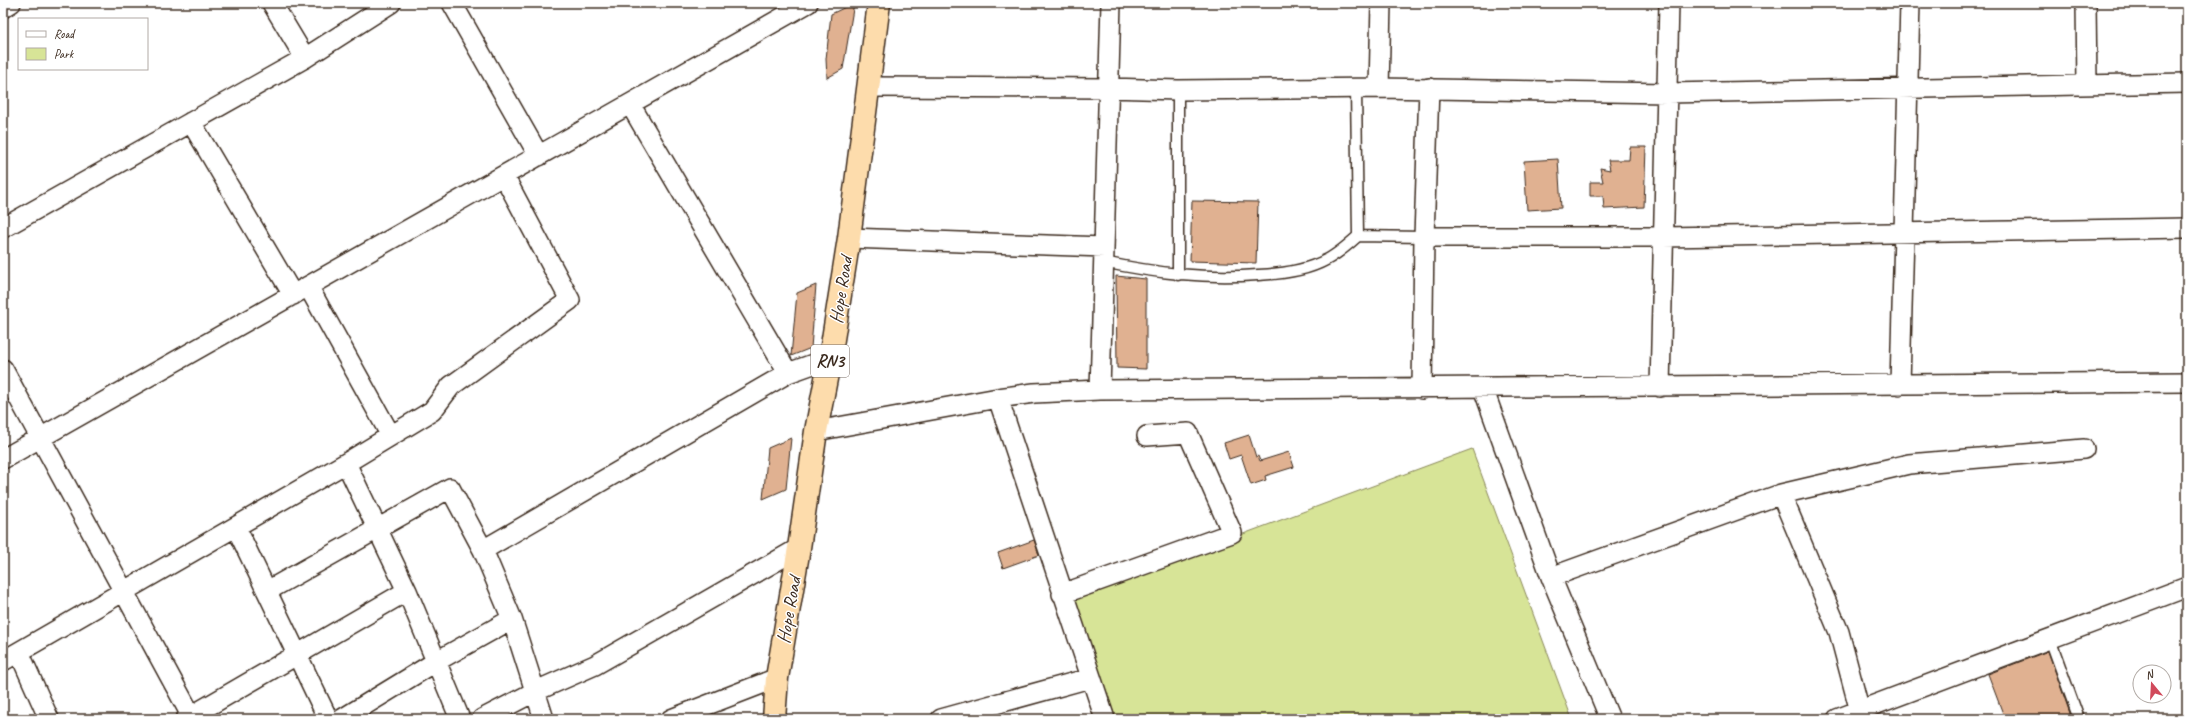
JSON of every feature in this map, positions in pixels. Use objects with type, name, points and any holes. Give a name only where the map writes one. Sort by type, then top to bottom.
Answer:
[{"type":"highway","name":"Hope Road","points":[[774,719],[777,678],[799,548],[816,431],[830,358],[849,238],[870,87],[879,3]]},
{"type":"street","points":[[3,8],[11,3]]},
{"type":"street","points":[[272,3],[305,58]]},
{"type":"street","points":[[3,228],[305,58],[391,3]]},
{"type":"street","points":[[452,3],[539,156]]},
{"type":"street","points":[[3,459],[808,3]]},
{"type":"street","points":[[1100,390],[1111,3]]},
{"type":"street","points":[[1379,88],[1381,3]]},
{"type":"street","points":[[1660,387],[1669,3]]},
{"type":"street","points":[[1900,385],[1909,90],[1910,3]]},
{"type":"street","points":[[2086,3],[2087,85]]},
{"type":"street","points":[[870,87],[1108,88],[1178,90],[1429,88],[1667,93],[1909,90],[2187,83]]},
{"type":"street","points":[[1422,389],[1424,237],[1429,88]]},
{"type":"street","points":[[630,104],[788,373]]},
{"type":"street","points":[[191,122],[391,436]]},
{"type":"street","points":[[49,719],[11,656],[346,463],[432,411],[450,386],[570,300],[504,176]]},
{"type":"street","points":[[1424,237],[1663,237],[2187,228]]},
{"type":"street","points":[[849,238],[1104,255]]},
{"type":"street","points":[[483,550],[788,373],[830,358]]},
{"type":"street","points":[[3,369],[190,718],[407,591]]},
{"type":"street","points":[[816,431],[998,398],[1034,393],[1100,390],[1422,389],[2178,382],[2187,373]]},
{"type":"street","points":[[1483,388],[1551,577],[1610,719]]},
{"type":"street","points":[[998,398],[1104,719]]},
{"type":"street","points":[[1062,594],[1232,533],[1188,433],[1147,436]]},
{"type":"street","points":[[1551,577],[1781,494],[1909,464],[2084,449]]},
{"type":"street","points":[[346,463],[407,591],[460,719]]},
{"type":"street","points":[[267,590],[450,488],[483,550],[512,619],[544,719]]},
{"type":"street","points":[[1781,494],[1839,632],[1861,715]]},
{"type":"street","points":[[236,527],[328,719]]},
{"type":"street","points":[[482,719],[536,691],[594,665],[799,548]]},
{"type":"street","points":[[1837,719],[1861,715],[2050,639],[2187,587]]},
{"type":"street","points":[[342,719],[437,661],[512,619]]},
{"type":"street","points":[[671,719],[777,678]]},
{"type":"street","points":[[941,719],[1090,678]]},
{"type":"lane","points":[[1356,88],[1358,236]]},
{"type":"lane","points":[[1178,90],[1178,275]]},
{"type":"lane","points":[[1104,255],[1178,275],[1231,277],[1279,274],[1303,269],[1325,260],[1341,251],[1358,236],[1424,237]]},
{"type":"lane","points":[[2050,639],[2079,719]]},
{"type":"green space","points":[[1472,449],[1572,719],[1116,719],[1071,598]]},
{"type":"building","points":[[854,3],[843,69],[827,78],[826,59],[831,14]]},
{"type":"building","points":[[1630,147],[1646,147],[1644,207],[1604,209],[1603,196],[1590,196],[1590,182],[1603,182],[1600,168],[1610,170],[1608,160],[1629,160]]},
{"type":"building","points":[[1558,159],[1561,208],[1527,210],[1524,161]]},
{"type":"building","points":[[1192,201],[1258,202],[1256,263],[1190,261]]},
{"type":"building","points":[[1116,276],[1146,279],[1146,369],[1117,368]]},
{"type":"building","points":[[816,285],[811,348],[791,356],[797,293]]},
{"type":"building","points":[[1249,435],[1256,457],[1258,456],[1260,461],[1289,452],[1294,467],[1265,476],[1266,480],[1251,485],[1241,455],[1229,459],[1224,443]]},
{"type":"building","points":[[791,438],[786,489],[763,499],[768,448]]},
{"type":"building","points":[[1034,540],[1039,555],[1003,568],[998,553]]},
{"type":"building","points":[[2048,651],[2072,719],[2005,719],[1988,674]]}]
